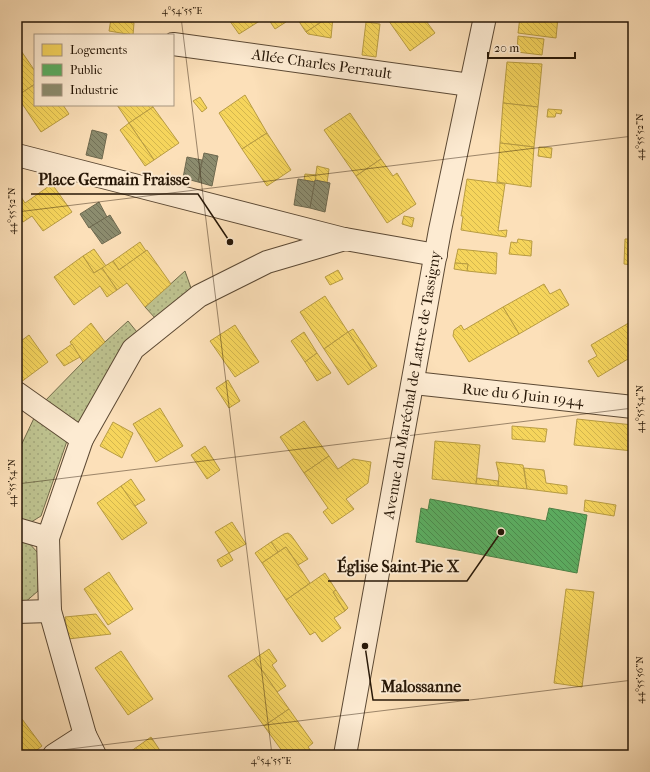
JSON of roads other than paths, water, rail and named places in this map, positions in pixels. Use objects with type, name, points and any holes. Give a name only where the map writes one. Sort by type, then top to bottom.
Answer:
[{"type":"street","name":"Avenue du Maréchal de Lattre de Tassigny","points":[[346,755],[436,255],[485,17]]},
{"type":"street","name":"Allée Charles Perrault","points":[[174,44],[470,85]]},
{"type":"street","points":[[17,155],[346,239],[436,255]]},
{"type":"street","points":[[95,755],[86,735],[50,611],[48,538],[82,438],[133,349],[199,296],[267,262],[346,239]]},
{"type":"street","name":"Rue du 6 Juin 1944","points":[[414,383],[633,407]]},
{"type":"street","points":[[17,393],[82,438]]},
{"type":"street","points":[[17,529],[48,538]]},
{"type":"street","points":[[17,612],[50,611]]},
{"type":"street","points":[[54,755],[86,735]]},
{"type":"place","name":"Place Germain Fraisse","points":[[230,242]]},
{"type":"place","name":"Église Saint-Pie X","points":[[501,532]]},
{"type":"place","name":"Malossanne","points":[[365,646]]}]
